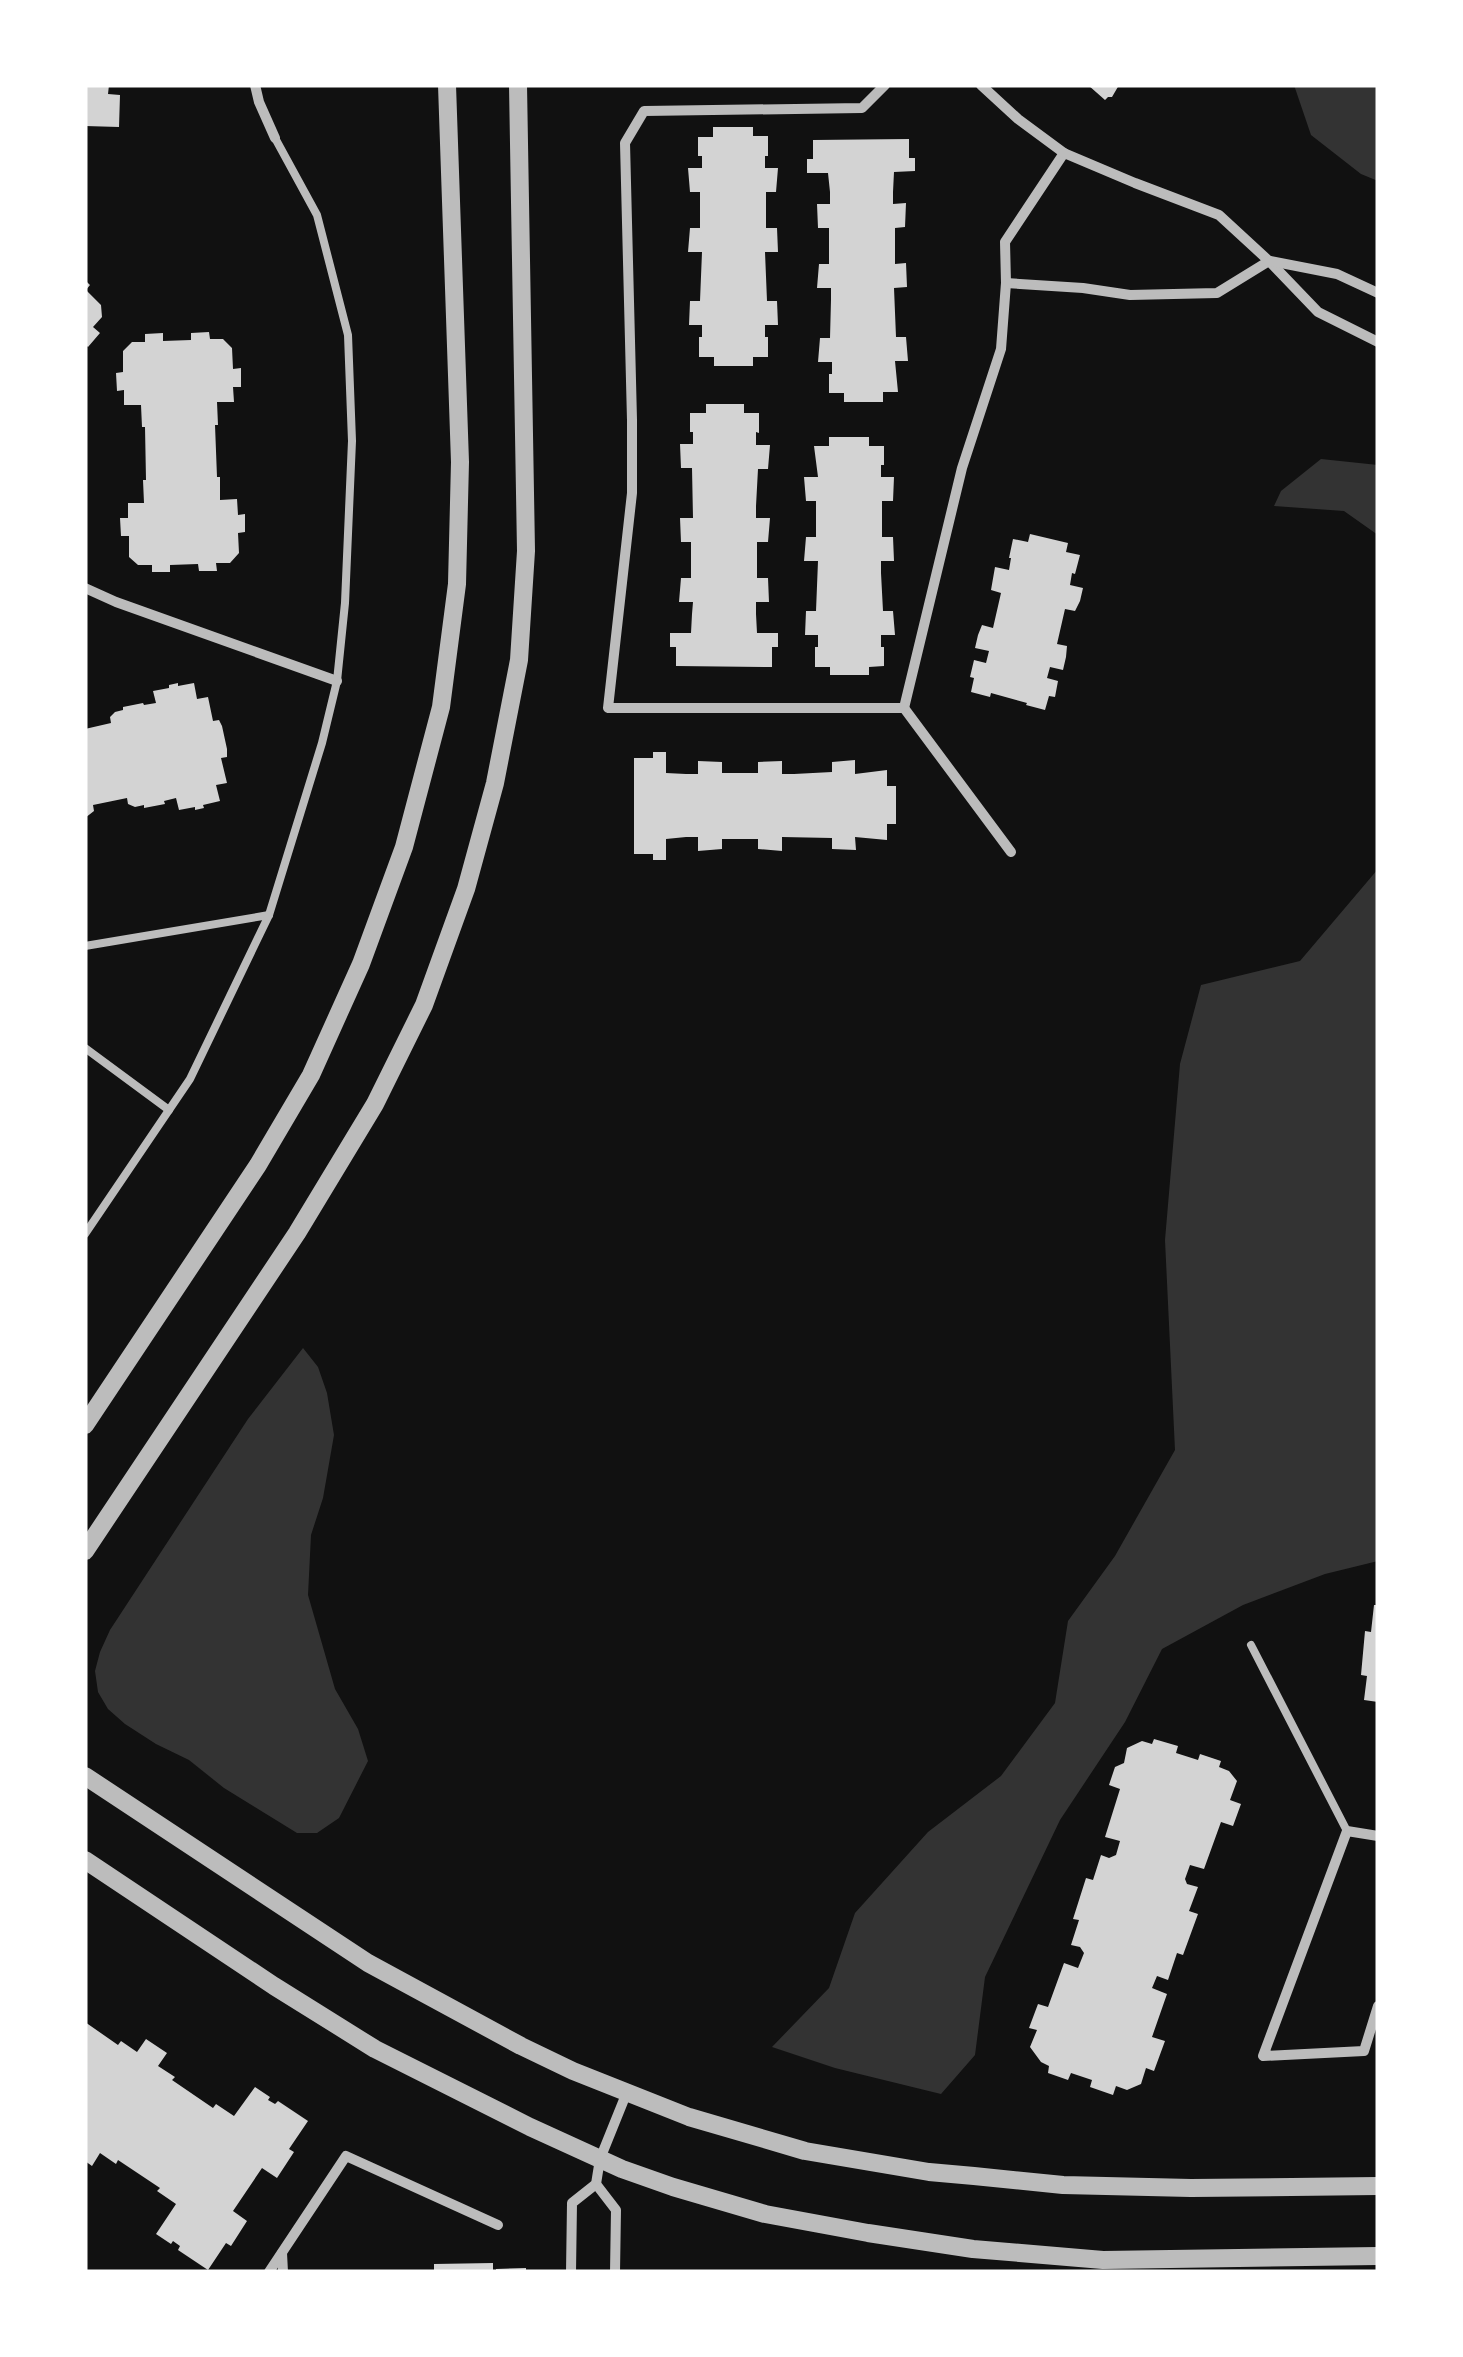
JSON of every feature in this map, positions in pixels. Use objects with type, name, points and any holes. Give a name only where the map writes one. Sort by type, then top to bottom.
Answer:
[{"type":"street","points":[[255,85],[276,138]]},
{"type":"street","points":[[85,1425],[258,1165],[311,1075],[361,964],[409,830],[441,707],[457,584],[460,462],[447,85]]},
{"type":"street","points":[[85,1551],[297,1233],[375,1104],[424,1005],[466,889],[496,784],[519,660],[526,550],[518,85]]},
{"type":"street","points":[[886,85],[862,108],[644,111],[625,143],[632,493],[608,708],[904,708]]},
{"type":"street","points":[[981,85],[1064,153],[1219,214],[1318,312],[1378,342]]},
{"type":"street","points":[[904,708],[962,468],[1001,349],[1005,242],[1064,153]]},
{"type":"street","points":[[1006,283],[1130,295],[1217,292],[1269,261],[1336,274],[1378,292]]},
{"type":"street","points":[[85,588],[336,681]]},
{"type":"street","points":[[904,708],[1012,852]]},
{"type":"street","points":[[85,1776],[368,1963],[573,2071],[689,2117],[805,2152],[928,2172],[1063,2185],[1378,2186]]},
{"type":"street","points":[[1378,1836],[1347,1831],[1264,2056],[1364,2050],[1378,2006]]},
{"type":"street","points":[[85,1860],[375,2049],[622,2170],[673,2187],[765,2214],[968,2248],[1103,2260],[1378,2256]]},
{"type":"street","points":[[571,2272],[572,2203],[596,2184],[600,2159],[627,2092]]},
{"type":"street","points":[[269,2272],[346,2156],[498,2225]]},
{"type":"street","points":[[596,2184],[616,2210],[615,2272]]},
{"type":"street","points":[[282,2252],[283,2272]]},
{"type":"lane","points":[[85,1234],[190,1079],[269,916],[322,743],[336,681],[345,604],[352,441],[348,335],[317,215],[276,138]]},
{"type":"lane","points":[[85,946],[269,916]]},
{"type":"lane","points":[[85,1048],[169,1110]]},
{"type":"lane","points":[[1251,1645],[1347,1831]]},
{"type":"shaded area","points":[[1294,85],[1378,85],[1378,181],[1361,174],[1311,135]]},
{"type":"shaded area","points":[[1321,459],[1378,465],[1378,535],[1344,511],[1274,506],[1281,491]]},
{"type":"shaded area","points":[[1378,869],[1378,1561],[1325,1574],[1243,1605],[1162,1649],[1125,1722],[1060,1820],[985,1977],[975,2055],[941,2094],[835,2068],[772,2047],[829,1988],[855,1913],[928,1832],[1001,1776],[1055,1703],[1068,1621],[1115,1556],[1175,1450],[1165,1240],[1180,1064],[1201,985],[1300,961]]},
{"type":"shaded area","points":[[303,1348],[318,1367],[334,1435],[323,1498],[311,1535],[308,1595],[335,1689],[358,1729],[368,1761],[339,1818],[317,1833],[297,1833],[224,1788],[189,1760],[125,1724],[108,1709],[98,1692],[95,1671],[110,1630],[248,1419]]},
{"type":"building","points":[[85,85],[109,85],[108,94],[120,95],[119,127],[85,126]]},
{"type":"building","points":[[1088,85],[1119,85],[1112,97],[1105,100]]},
{"type":"building","points":[[713,127],[753,127],[753,136],[768,136],[765,168],[778,168],[776,192],[766,192],[766,228],[777,228],[778,252],[765,252],[767,301],[777,301],[778,325],[765,325],[768,357],[753,357],[753,366],[714,366],[714,357],[699,357],[702,325],[689,325],[690,301],[700,301],[702,252],[688,252],[690,228],[700,228],[700,192],[690,192],[688,168],[702,168],[698,137],[713,137]]},
{"type":"building","points":[[909,139],[909,158],[915,158],[915,171],[894,172],[893,192],[893,204],[906,203],[905,227],[895,228],[895,264],[906,263],[907,287],[894,288],[896,337],[906,337],[908,361],[895,361],[898,392],[883,392],[883,402],[844,402],[844,393],[829,393],[832,362],[818,362],[820,338],[830,338],[831,288],[817,288],[819,264],[829,264],[829,228],[818,228],[817,204],[830,204],[830,192],[828,173],[807,173],[807,159],[813,159],[813,140]]},
{"type":"building","points":[[85,280],[90,285],[86,290],[101,305],[102,317],[93,327],[100,333],[88,347],[85,344]]},
{"type":"building","points":[[209,332],[210,339],[223,339],[232,348],[233,369],[241,368],[241,387],[233,387],[234,402],[217,402],[215,425],[220,500],[237,499],[238,515],[245,514],[245,532],[238,533],[239,553],[230,563],[216,563],[217,571],[199,571],[198,564],[170,565],[170,572],[152,572],[152,565],[138,565],[129,557],[129,536],[121,536],[120,518],[128,518],[128,503],[144,503],[145,427],[141,405],[124,405],[124,390],[117,391],[116,373],[123,372],[123,351],[132,342],[145,342],[145,334],[163,333],[163,341],[191,340],[191,333]]},
{"type":"building","points":[[706,404],[744,404],[744,413],[759,413],[756,445],[770,445],[768,469],[758,469],[756,506],[756,518],[770,518],[768,542],[757,542],[757,578],[768,578],[769,602],[756,602],[756,614],[757,633],[778,633],[778,647],[772,647],[772,667],[676,666],[676,647],[670,647],[670,633],[691,633],[693,602],[679,602],[681,578],[691,578],[691,542],[681,542],[680,518],[693,518],[692,468],[681,468],[680,444],[693,444],[690,413],[706,413]]},
{"type":"building","points":[[829,437],[869,437],[869,446],[884,446],[881,477],[894,477],[893,501],[882,501],[882,537],[893,537],[894,561],[881,561],[881,573],[883,611],[893,611],[895,635],[881,635],[884,666],[869,667],[869,675],[830,675],[830,667],[815,667],[818,635],[805,635],[806,611],[816,611],[818,561],[804,561],[806,537],[816,537],[816,501],[806,501],[804,477],[818,477],[814,446],[829,446]]},
{"type":"building","points":[[1030,534],[1068,543],[1066,552],[1080,555],[1070,585],[1083,588],[1075,611],[1065,609],[1057,644],[1067,646],[1066,657],[1063,670],[1050,667],[1047,678],[1058,681],[1055,697],[1049,696],[1045,710],[991,693],[990,697],[971,692],[974,660],[986,663],[989,651],[975,648],[978,635],[982,625],[993,628],[1001,593],[991,590],[995,567],[1009,570],[1013,539],[1028,542]]},
{"type":"building","points":[[178,683],[194,683],[197,699],[208,697],[213,721],[219,720],[222,726],[227,757],[221,758],[227,783],[216,785],[220,801],[195,810],[179,810],[176,798],[144,808],[128,804],[127,798],[93,805],[94,811],[85,818],[85,729],[111,723],[110,717],[123,707],[156,703],[153,691]]},
{"type":"building","points":[[653,752],[666,752],[666,773],[686,774],[698,774],[698,761],[722,762],[722,773],[758,773],[758,762],[782,761],[782,774],[794,774],[832,772],[832,762],[855,760],[855,774],[887,770],[887,786],[896,786],[896,824],[887,824],[887,840],[855,837],[856,850],[832,849],[832,838],[782,837],[782,851],[758,849],[758,839],[722,839],[722,849],[698,851],[698,837],[686,837],[666,839],[666,860],[653,860],[653,854],[634,854],[634,758],[653,758]]},
{"type":"building","points":[[1374,1605],[1378,1605],[1378,1702],[1364,1700],[1367,1676],[1361,1675],[1365,1631],[1371,1632]]},
{"type":"building","points":[[1154,1739],[1178,1746],[1176,1753],[1198,1760],[1200,1754],[1221,1761],[1219,1767],[1237,1781],[1230,1800],[1241,1804],[1233,1826],[1221,1822],[1204,1869],[1190,1865],[1185,1879],[1187,1884],[1198,1887],[1189,1911],[1198,1914],[1183,1955],[1177,1953],[1168,1980],[1157,1976],[1152,1988],[1167,1994],[1152,2037],[1165,2041],[1154,2071],[1146,2068],[1141,2084],[1127,2090],[1116,2086],[1113,2095],[1090,2087],[1092,2080],[1071,2073],[1068,2080],[1048,2073],[1049,2066],[1030,2047],[1037,2030],[1029,2028],[1038,2004],[1048,2007],[1064,1963],[1078,1968],[1084,1953],[1080,1947],[1071,1945],[1079,1920],[1073,1919],[1086,1878],[1093,1880],[1101,1855],[1116,1855],[1120,1841],[1105,1837],[1120,1789],[1109,1785],[1115,1767],[1124,1763],[1127,1748],[1142,1741],[1152,1744]]},
{"type":"building","points":[[85,2022],[118,2045],[121,2041],[137,2052],[146,2039],[167,2053],[158,2066],[213,2108],[216,2104],[234,2116],[255,2087],[270,2097],[268,2100],[275,2104],[278,2101],[308,2121],[289,2149],[294,2152],[277,2178],[262,2168],[233,2211],[247,2221],[231,2246],[226,2243],[208,2270],[178,2250],[180,2246],[173,2241],[171,2244],[156,2234],[176,2204],[157,2191],[160,2188],[118,2160],[116,2164],[100,2153],[92,2166],[85,2161]]},
{"type":"building","points":[[493,2263],[493,2272],[434,2272],[434,2264]]},
{"type":"building","points":[[526,2268],[526,2272],[496,2272],[496,2269]]}]
